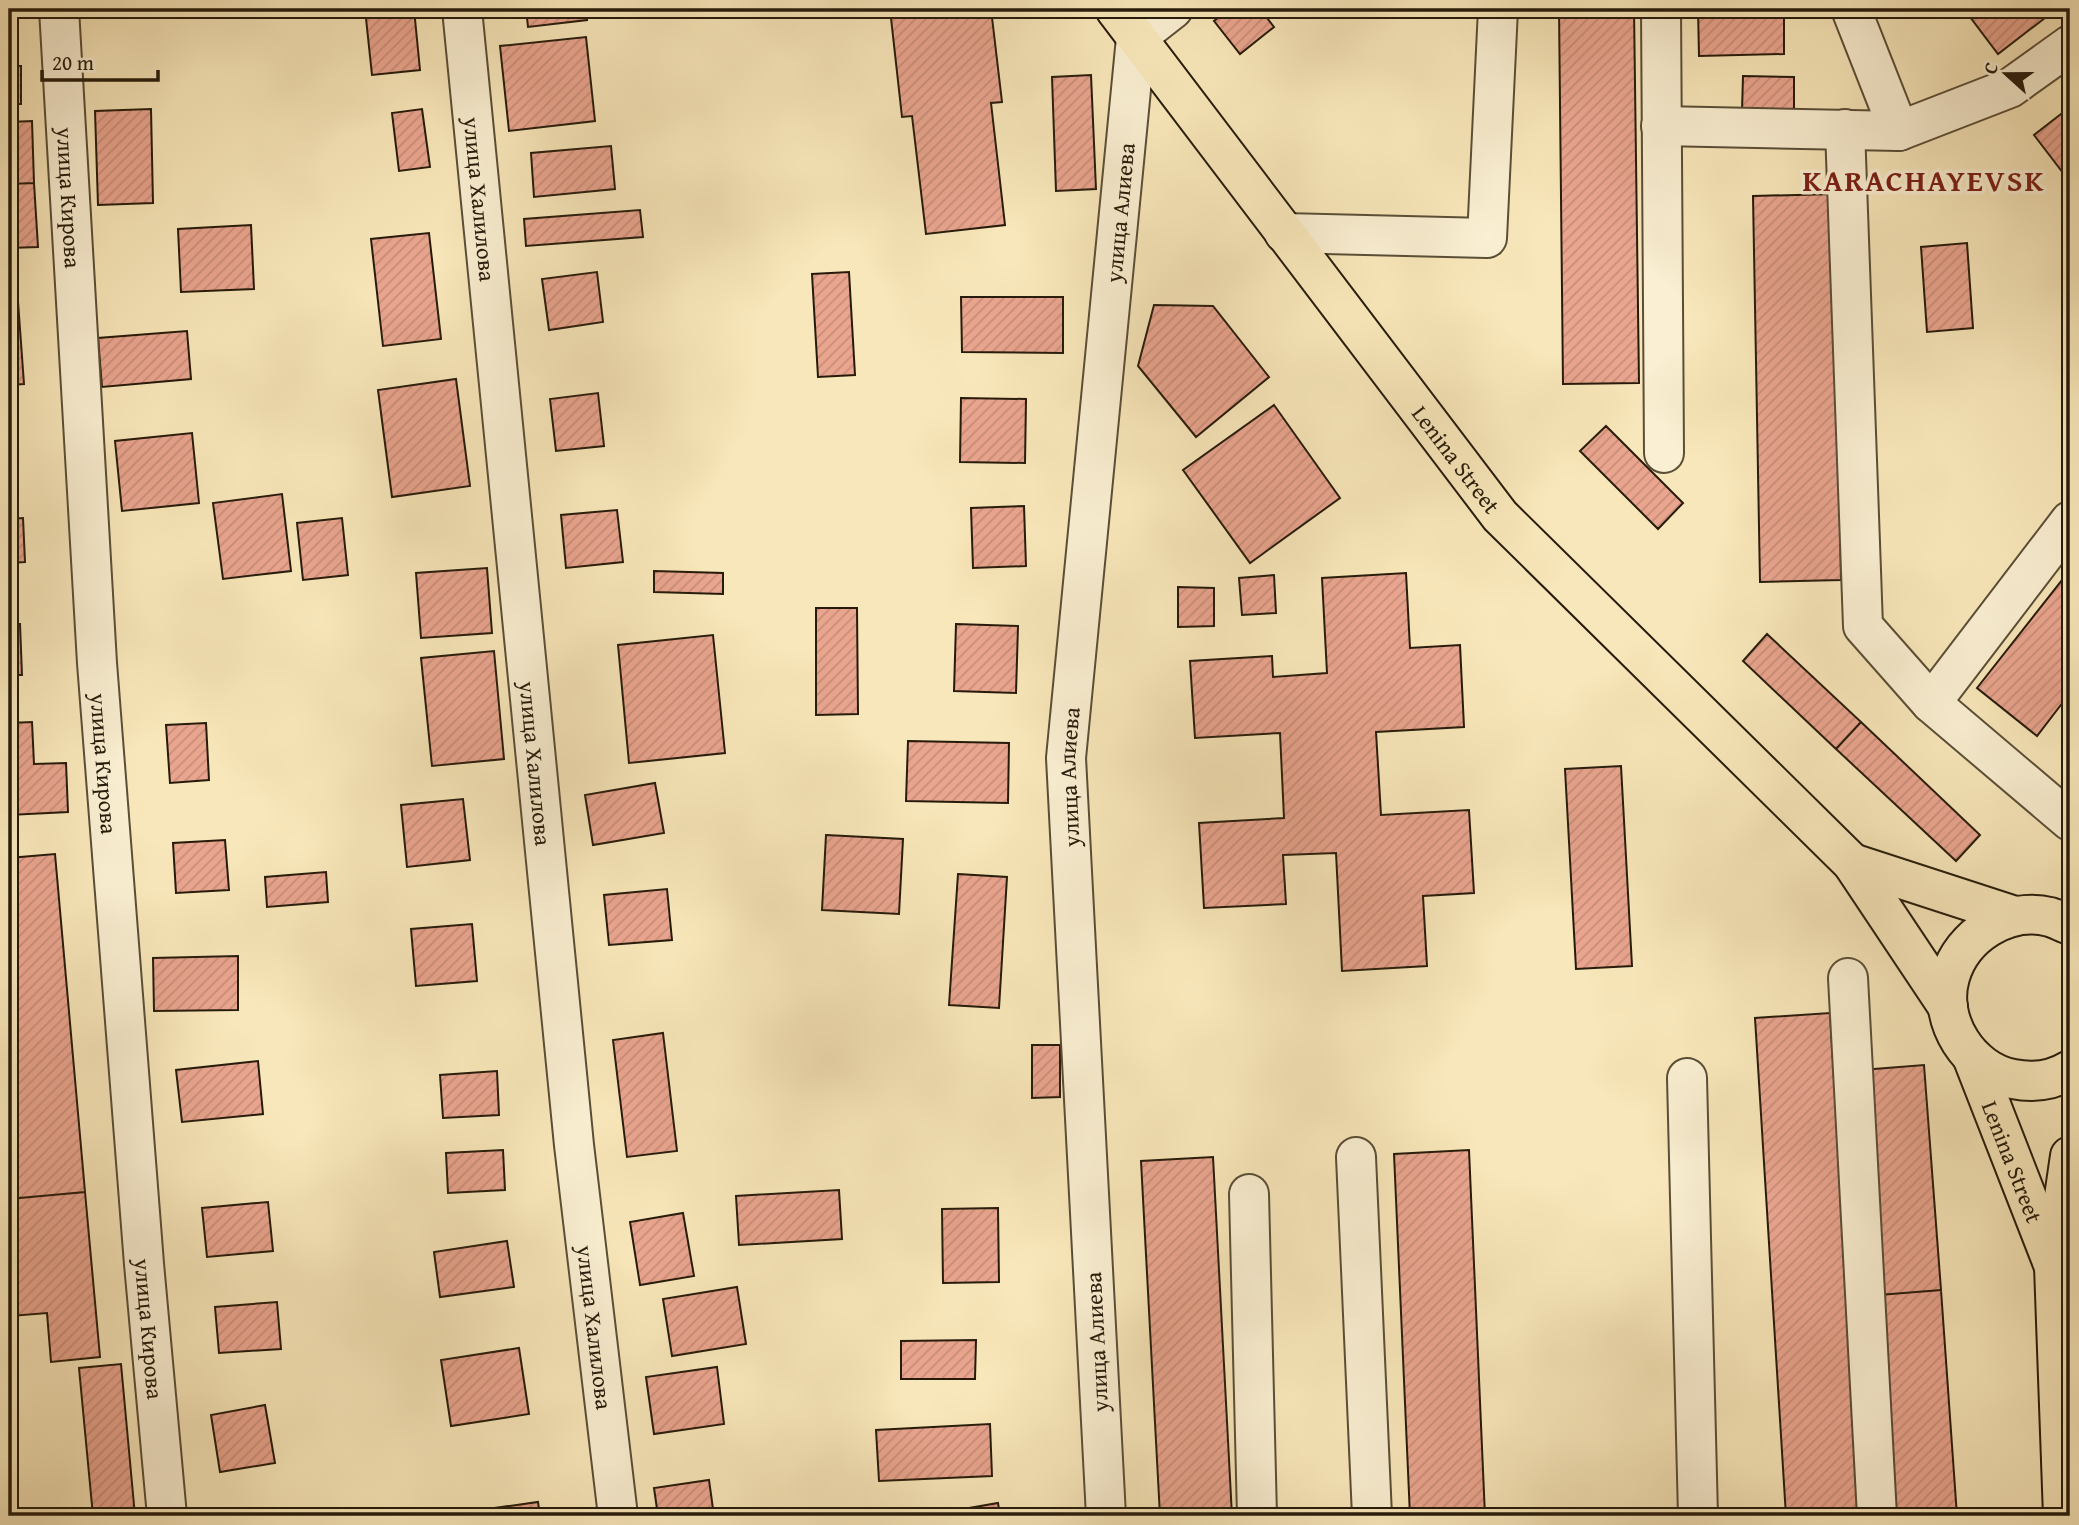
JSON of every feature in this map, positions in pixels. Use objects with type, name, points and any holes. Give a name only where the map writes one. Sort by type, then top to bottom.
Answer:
[{"type":"main road","name":"Lenina Street","points":[[1126,24],[1500,516],[1852,863],[1948,1007],[1956,1035],[1973,1059],[2054,1266]]},
{"type":"main road","name":"Lenina Street","points":[[1852,863],[2051,915]]},
{"type":"main road","points":[[1948,1007],[1949,977],[1966,946],[1988,926],[2051,915]]},
{"type":"main road","points":[[1973,1059],[2001,1077],[2030,1082],[2059,1077],[2070,1070]]},
{"type":"main road","name":"Lenina Street","points":[[2063,1516],[2054,1266],[2070,1156]]},
{"type":"street","name":"улица Кирова","points":[[59,9],[97,663],[144,1264],[167,1516]]},
{"type":"street","name":"улица Халилова","points":[[462,9],[574,1145],[618,1516]]},
{"type":"street","points":[[1126,24],[1173,9]]},
{"type":"street","points":[[1284,233],[1487,238],[1497,9]]},
{"type":"street","points":[[1661,9],[1664,453]]},
{"type":"street","points":[[1851,9],[1899,131]]},
{"type":"street","name":"улица Алиева","points":[[1106,1516],[1066,758],[1126,24]]},
{"type":"street","points":[[1661,126],[1899,131],[2010,88],[2070,45]]},
{"type":"street","points":[[1846,130],[1863,626],[1931,703],[2070,821]]},
{"type":"street","points":[[1931,703],[2070,521]]},
{"type":"street","points":[[1848,978],[1877,1516]]},
{"type":"street","points":[[1687,1078],[1698,1516]]},
{"type":"street","points":[[1356,1157],[1372,1516]]},
{"type":"street","points":[[1249,1194],[1257,1516]]},
{"type":"building","points":[[365,9],[414,9],[420,70],[372,75]]},
{"type":"building","points":[[526,9],[586,9],[587,20],[528,27]]},
{"type":"building","points":[[890,9],[991,9],[1002,102],[991,103],[1005,225],[926,234],[912,116],[902,117]]},
{"type":"building","points":[[1230,9],[1260,9],[1274,27],[1240,54],[1214,21]]},
{"type":"building","points":[[1559,9],[1634,9],[1639,383],[1563,384]]},
{"type":"building","points":[[1698,9],[1784,9],[1784,54],[1699,56]]},
{"type":"building","points":[[1964,9],[2052,9],[2054,11],[1998,54]]},
{"type":"building","points":[[586,37],[595,121],[509,131],[500,46]]},
{"type":"building","points":[[9,66],[21,66],[21,104],[9,104]]},
{"type":"building","points":[[1091,75],[1096,189],[1056,191],[1052,77]]},
{"type":"building","points":[[1743,76],[1794,77],[1794,112],[1742,111]]},
{"type":"building","points":[[2070,107],[2070,182],[2034,135]]},
{"type":"building","points":[[151,109],[153,203],[98,205],[95,111]]},
{"type":"building","points":[[422,109],[430,167],[399,171],[392,113]]},
{"type":"building","points":[[32,121],[34,183],[9,184],[9,122]]},
{"type":"building","points":[[611,146],[615,189],[534,197],[531,153]]},
{"type":"building","points":[[34,183],[38,247],[9,248],[9,184]]},
{"type":"building","points":[[1835,194],[1841,580],[1760,582],[1753,196]]},
{"type":"building","points":[[640,210],[643,237],[526,246],[524,219]]},
{"type":"building","points":[[251,225],[254,289],[181,292],[178,229]]},
{"type":"building","points":[[429,233],[441,339],[383,346],[371,239]]},
{"type":"building","points":[[1967,243],[1973,328],[1927,332],[1921,247]]},
{"type":"building","points":[[597,272],[603,322],[549,330],[542,279]]},
{"type":"building","points":[[849,272],[855,375],[818,377],[812,274]]},
{"type":"building","points":[[16,274],[24,384],[9,385],[9,275]]},
{"type":"building","points":[[961,297],[1063,297],[1063,353],[962,352]]},
{"type":"building","points":[[1154,305],[1213,306],[1269,377],[1196,437],[1138,366]]},
{"type":"building","points":[[187,331],[191,379],[102,387],[98,338]]},
{"type":"building","points":[[456,379],[470,486],[392,497],[378,390]]},
{"type":"building","points":[[598,393],[604,446],[556,451],[550,399]]},
{"type":"building","points":[[961,398],[1026,399],[1025,463],[960,462]]},
{"type":"building","points":[[1274,405],[1340,498],[1250,563],[1183,470]]},
{"type":"building","points":[[1606,426],[1683,503],[1658,529],[1580,451]]},
{"type":"building","points":[[192,433],[199,503],[122,511],[115,441]]},
{"type":"building","points":[[282,494],[291,571],[223,579],[213,503]]},
{"type":"building","points":[[1024,506],[1026,566],[973,568],[971,508]]},
{"type":"building","points":[[617,510],[623,562],[566,568],[561,515]]},
{"type":"building","points":[[23,518],[25,562],[9,563],[9,519]]},
{"type":"building","points":[[342,518],[348,575],[303,580],[297,523]]},
{"type":"building","points":[[487,568],[492,633],[421,638],[416,573]]},
{"type":"building","points":[[2070,570],[2070,693],[2037,736],[1977,688]]},
{"type":"building","points":[[654,571],[723,573],[723,594],[654,592]]},
{"type":"building","points":[[1406,573],[1410,648],[1460,645],[1464,727],[1376,732],[1381,815],[1469,810],[1474,893],[1423,896],[1427,966],[1342,971],[1336,853],[1283,855],[1286,904],[1204,908],[1199,823],[1284,818],[1280,733],[1195,738],[1190,661],[1272,656],[1273,677],[1327,673],[1322,578]]},
{"type":"building","points":[[1274,575],[1276,613],[1242,615],[1239,578]]},
{"type":"building","points":[[1178,587],[1214,588],[1214,626],[1178,627]]},
{"type":"building","points":[[816,608],[857,608],[858,714],[816,715]]},
{"type":"building","points":[[9,624],[20,624],[22,675],[9,675]]},
{"type":"building","points":[[956,624],[1018,626],[1016,693],[954,691]]},
{"type":"building","points":[[1767,634],[1861,722],[1836,749],[1743,661]]},
{"type":"building","points":[[713,635],[725,753],[629,763],[618,645]]},
{"type":"building","points":[[494,651],[504,759],[432,766],[421,658]]},
{"type":"building","points":[[32,722],[34,764],[66,763],[68,812],[9,815],[9,723]]},
{"type":"building","points":[[1861,722],[1980,835],[1956,861],[1836,749]]},
{"type":"building","points":[[206,723],[209,780],[170,783],[166,725]]},
{"type":"building","points":[[908,741],[1009,743],[1008,803],[906,801]]},
{"type":"building","points":[[1621,766],[1632,966],[1576,969],[1565,769]]},
{"type":"building","points":[[655,783],[664,833],[593,845],[585,795]]},
{"type":"building","points":[[463,799],[470,860],[407,867],[401,805]]},
{"type":"building","points":[[826,835],[903,839],[899,914],[822,910]]},
{"type":"building","points":[[225,840],[229,890],[176,893],[173,843]]},
{"type":"building","points":[[55,854],[85,1192],[9,1199],[9,858]]},
{"type":"building","points":[[326,872],[328,902],[267,907],[265,877]]},
{"type":"building","points":[[958,874],[1007,877],[999,1008],[949,1005]]},
{"type":"building","points":[[667,889],[672,940],[609,945],[604,895]]},
{"type":"building","points":[[472,924],[477,981],[416,986],[411,929]]},
{"type":"building","points":[[238,956],[238,1010],[154,1011],[153,958]]},
{"type":"building","points":[[1830,1013],[1861,1516],[1786,1516],[1755,1018]]},
{"type":"building","points":[[663,1033],[677,1151],[627,1157],[613,1040]]},
{"type":"building","points":[[1032,1045],[1060,1045],[1060,1097],[1032,1098]]},
{"type":"building","points":[[258,1061],[263,1114],[182,1122],[176,1070]]},
{"type":"building","points":[[1924,1065],[1941,1290],[1879,1295],[1862,1070]]},
{"type":"building","points":[[497,1071],[499,1115],[443,1118],[440,1075]]},
{"type":"building","points":[[503,1150],[505,1190],[448,1193],[446,1153]]},
{"type":"building","points":[[1469,1150],[1485,1516],[1410,1516],[1394,1154]]},
{"type":"building","points":[[1213,1157],[1232,1516],[1160,1516],[1141,1161]]},
{"type":"building","points":[[839,1190],[842,1239],[739,1245],[736,1196]]},
{"type":"building","points":[[85,1192],[100,1357],[51,1362],[47,1313],[11,1316],[9,1199]]},
{"type":"building","points":[[268,1202],[273,1251],[207,1257],[202,1208]]},
{"type":"building","points":[[998,1208],[999,1282],[943,1283],[942,1209]]},
{"type":"building","points":[[683,1213],[694,1276],[640,1285],[630,1222]]},
{"type":"building","points":[[507,1241],[514,1287],[440,1297],[434,1252]]},
{"type":"building","points":[[737,1287],[746,1344],[672,1356],[663,1299]]},
{"type":"building","points":[[1941,1290],[1957,1516],[1895,1516],[1879,1295]]},
{"type":"building","points":[[277,1302],[281,1349],[219,1353],[215,1307]]},
{"type":"building","points":[[976,1340],[975,1379],[901,1379],[901,1341]]},
{"type":"building","points":[[519,1348],[529,1414],[451,1426],[441,1360]]},
{"type":"building","points":[[121,1364],[135,1516],[93,1516],[79,1368]]},
{"type":"building","points":[[717,1367],[724,1424],[654,1434],[646,1377]]},
{"type":"building","points":[[265,1405],[275,1463],[220,1472],[211,1415]]},
{"type":"building","points":[[990,1424],[992,1476],[879,1481],[876,1430]]},
{"type":"building","points":[[709,1480],[714,1516],[658,1516],[654,1488]]},
{"type":"building","points":[[538,1502],[540,1516],[451,1516],[451,1514]]},
{"type":"building","points":[[998,1503],[1000,1516],[923,1516]]},
{"type":"district","name":"KARACHAYEVSK","points":[[1924,180]]}]
